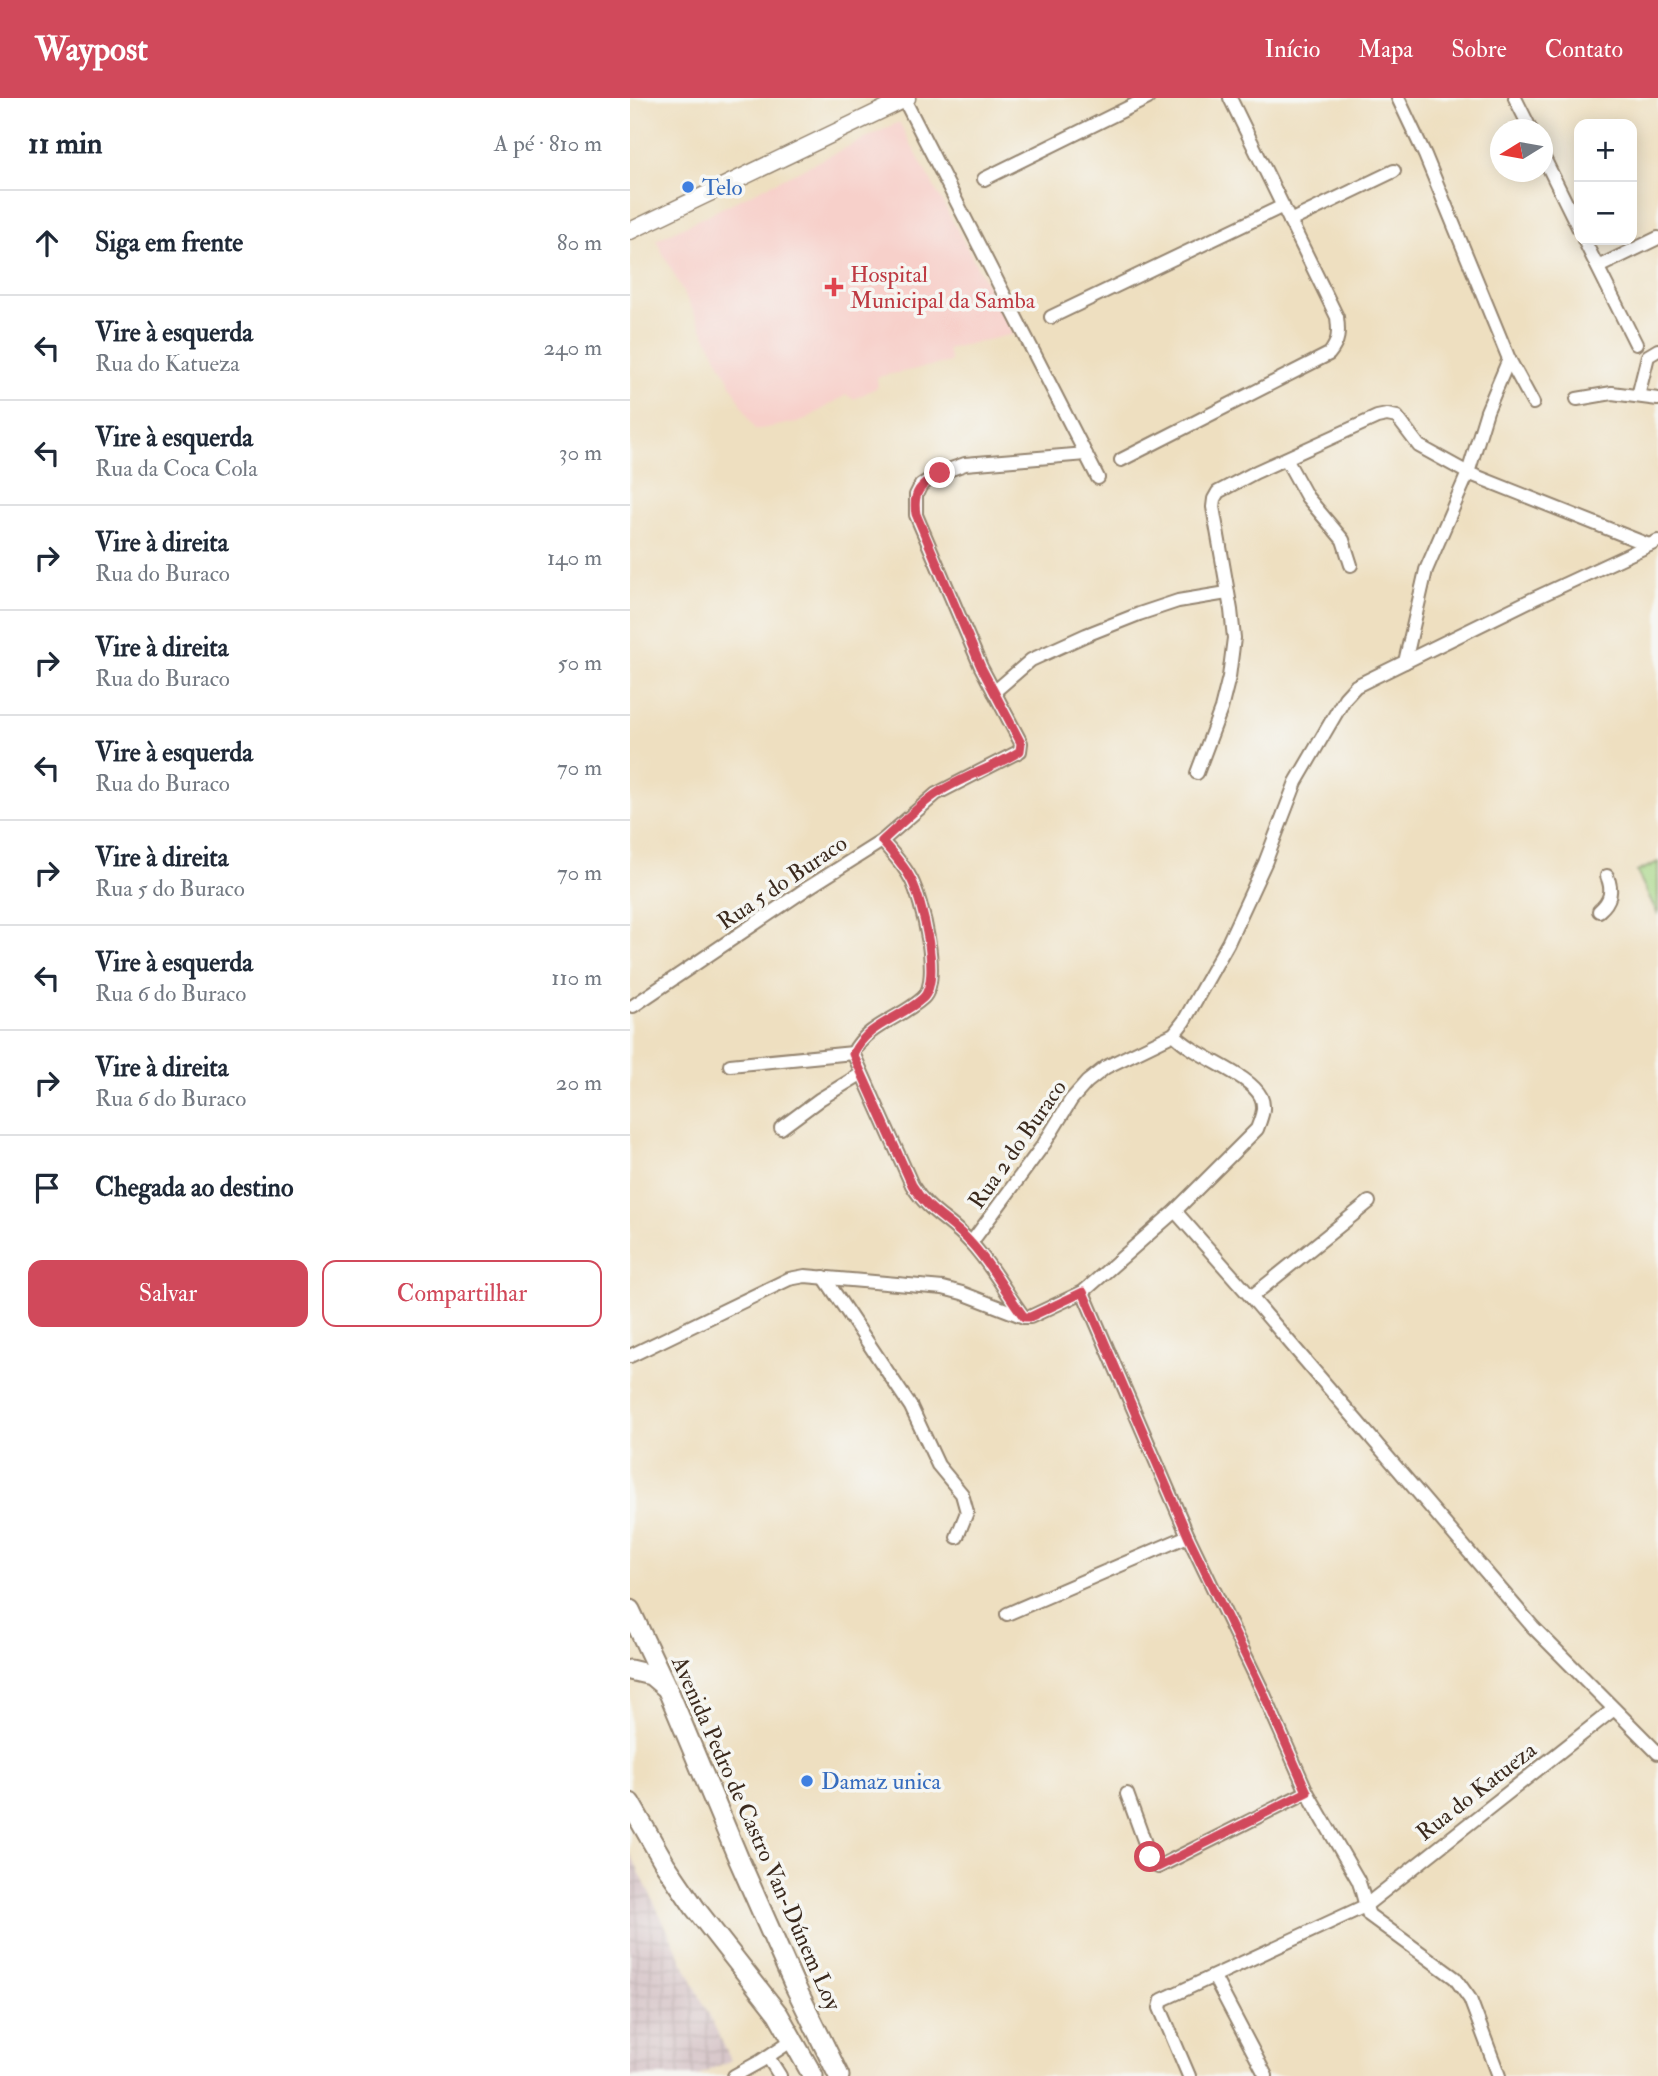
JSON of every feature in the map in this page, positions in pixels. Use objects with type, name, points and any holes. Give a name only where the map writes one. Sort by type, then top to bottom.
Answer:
[{"type":"highway","name":"Avenida Pedro de Castro Van-Dúnem Loy","points":[[630,1610],[670,1695],[794,1984],[839,2076]]},
{"type":"highway","points":[[630,1670],[651,1675],[670,1695]]},
{"type":"highway","points":[[630,1803],[672,1875],[778,2014],[800,2058],[813,2076]]},
{"type":"street","points":[[984,179],[1149,98]]},
{"type":"street","points":[[1121,460],[1329,354],[1336,345],[1339,332],[1337,317],[1230,98]]},
{"type":"street","points":[[1398,98],[1425,155],[1510,359],[1533,403]]},
{"type":"street","points":[[1515,98],[1526,119]]},
{"type":"street","points":[[630,231],[906,99],[1098,478]]},
{"type":"street","points":[[1290,221],[1394,171]]},
{"type":"street","points":[[1553,176],[1574,219]]},
{"type":"street","points":[[1051,317],[1283,206]]},
{"type":"street","points":[[1598,267],[1658,238]]},
{"type":"street","points":[[1587,245],[1636,344]]},
{"type":"street","points":[[1638,396],[1648,356],[1658,350]]},
{"type":"street","points":[[1405,662],[1426,570],[1468,473],[1487,411],[1510,359]]},
{"type":"street","points":[[1577,399],[1612,393],[1658,398]]},
{"type":"street","points":[[1196,774],[1221,709],[1229,677],[1234,638],[1213,507],[1218,492],[1377,417],[1387,415],[1397,417],[1419,446],[1468,473],[1654,543]]},
{"type":"street","points":[[1086,454],[965,464],[940,473],[921,485],[916,495],[916,514],[994,692],[1031,660],[1086,635],[1178,601],[1227,593]]},
{"type":"street","points":[[1286,459],[1307,497],[1343,540],[1351,565]]},
{"type":"street","points":[[630,1356],[789,1279],[805,1276],[943,1288],[1024,1317],[1030,1317],[1083,1292],[1175,1211],[1257,1129],[1263,1113],[1262,1099],[1252,1084],[1192,1050],[1174,1034],[1228,943],[1265,863],[1296,782],[1345,698],[1356,687],[1405,662],[1654,543]]},
{"type":"street","name":"Rua 5 do Buraco","points":[[633,1006],[882,841],[936,794],[1020,751],[1021,743],[994,692]]},
{"type":"street","points":[[882,841],[911,877],[919,898],[931,975],[925,996],[876,1027],[859,1042],[853,1054],[921,1200],[971,1243],[1024,1317]]},
{"type":"street","points":[[1599,911],[1609,899],[1610,883],[1607,876]]},
{"type":"street","name":"Rua 2 do Buraco","points":[[971,1243],[1044,1144],[1071,1100],[1087,1082],[1106,1067],[1174,1034]]},
{"type":"street","points":[[730,1065],[853,1054]]},
{"type":"street","points":[[782,1128],[820,1099],[861,1074]]},
{"type":"street","points":[[1251,1297],[1369,1202]]},
{"type":"street","points":[[1175,1211],[1533,1627],[1658,1753]]},
{"type":"street","points":[[824,1277],[911,1407],[937,1465],[962,1494],[967,1504],[967,1512],[957,1537]]},
{"type":"street","points":[[1083,1292],[1188,1536],[1263,1692],[1307,1792],[1358,1880],[1368,1915],[1455,1978],[1470,1999],[1499,2076]]},
{"type":"street","points":[[1006,1614],[1188,1536]]},
{"type":"street","name":"Rua do Katueza","points":[[1189,2076],[1160,2004],[1162,2000],[1365,1906],[1614,1709]]},
{"type":"street","points":[[1127,1794],[1150,1857],[1158,1867],[1307,1792]]},
{"type":"street","points":[[1214,1977],[1266,2076]]},
{"type":"street","points":[[734,2076],[768,2057],[800,2058]]},
{"type":"street","points":[[768,2057],[780,2076]]},
{"type":"shaded area","name":"Hospital Municipal da Samba","points":[[899,122],[1014,334],[947,349],[951,362],[877,377],[878,387],[854,399],[846,395],[803,421],[755,430],[656,240]]},
{"type":"shaded area","points":[[630,1853],[731,2060],[697,2076],[630,2076]]},
{"type":"green space","points":[[1658,862],[1658,915],[1637,872]]},
{"type":"place","name":"Telo","points":[[688,187]]},
{"type":"place","name":"Hospital Municipal da Samba","points":[[834,287]]},
{"type":"place","name":"Damaz unica","points":[[807,1781]]},
{"type":"route","points":[[940,473],[921,485],[914,505],[916,514],[981,667],[1021,746],[1020,751],[1009,758],[936,794],[882,841],[911,877],[919,898],[931,975],[925,996],[876,1027],[859,1042],[853,1054],[921,1200],[971,1243],[1024,1317],[1030,1317],[1083,1292],[1188,1536],[1263,1692],[1307,1792],[1158,1867],[1150,1857]]}]
